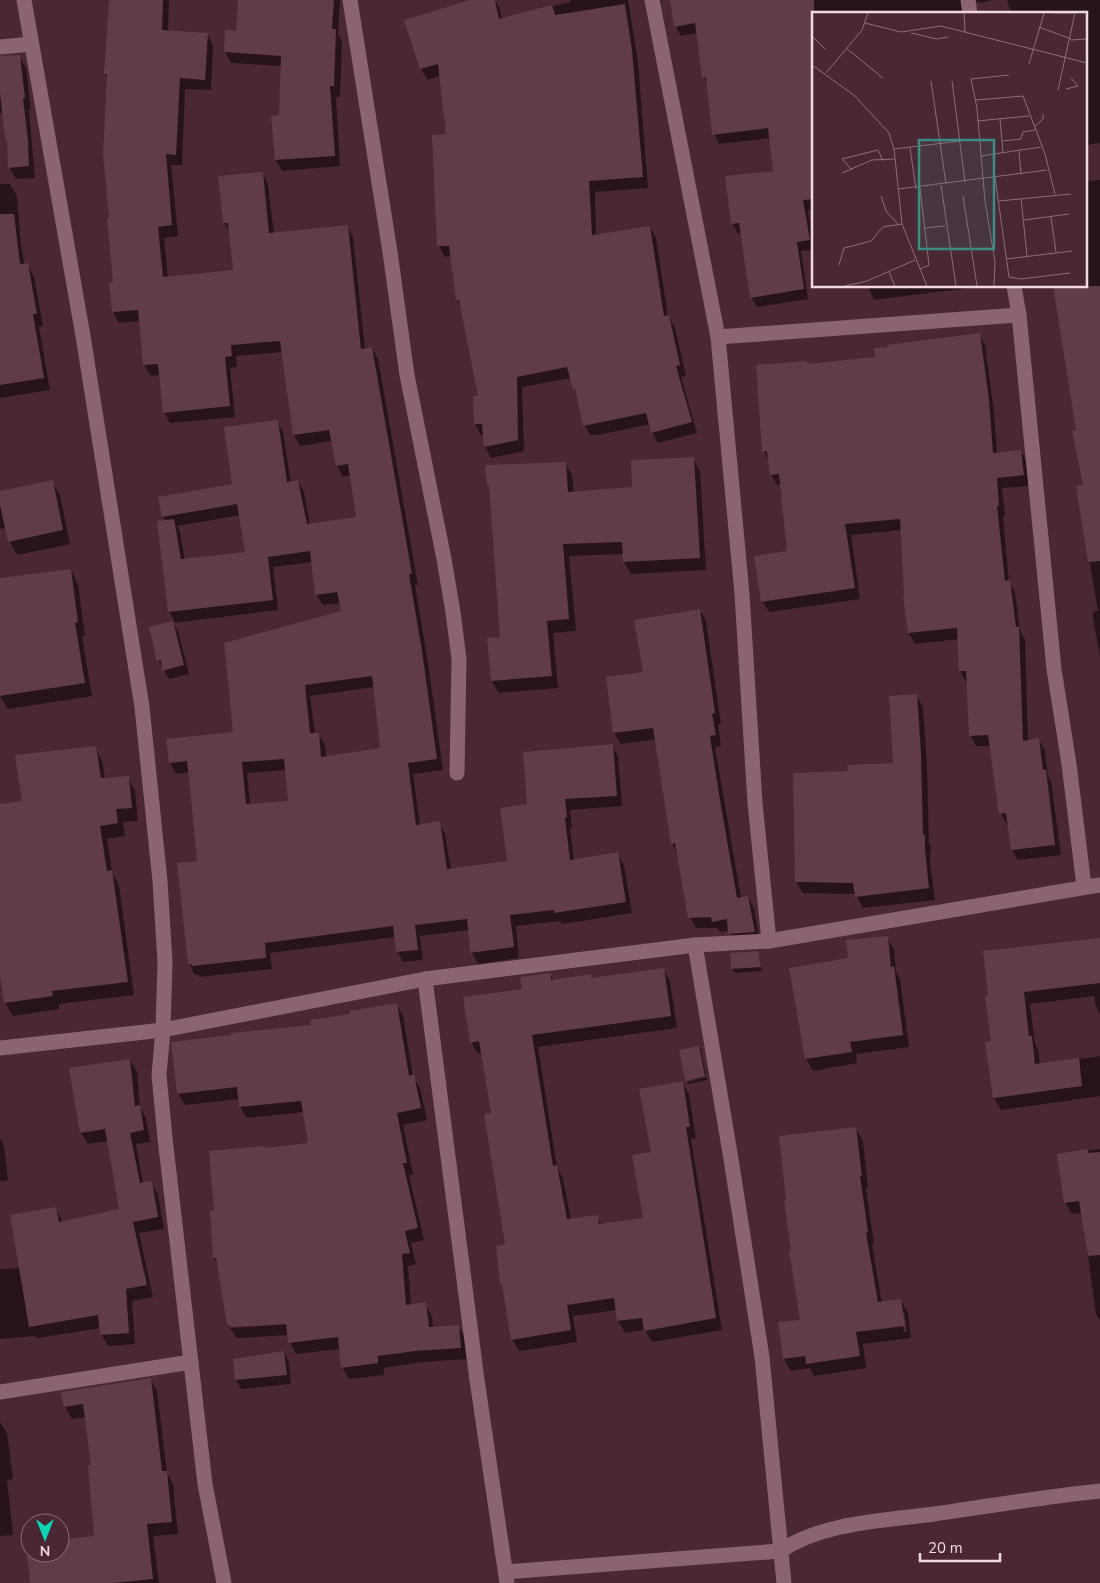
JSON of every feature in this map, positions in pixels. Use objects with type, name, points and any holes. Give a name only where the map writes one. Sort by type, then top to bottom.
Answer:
[{"type":"street","points":[[24,0],[83,336],[142,707],[160,881],[165,962],[163,1030],[159,1075],[205,1484],[224,1583]]},
{"type":"street","points":[[350,0],[390,252],[407,375],[453,612],[459,659],[457,773]]},
{"type":"street","points":[[652,0],[718,337],[742,594],[755,803],[769,941]]},
{"type":"street","points":[[0,47],[31,44]]},
{"type":"street","points":[[1014,288],[1019,314],[1054,669],[1069,764],[1084,886]]},
{"type":"street","points":[[718,337],[1019,314]]},
{"type":"street","points":[[0,1048],[163,1030],[425,979],[695,945],[769,941],[1084,886],[1100,885]]},
{"type":"street","points":[[695,945],[762,1357],[784,1583]]},
{"type":"street","points":[[425,979],[477,1380],[507,1578],[780,1551],[796,1541],[817,1533],[860,1524],[1059,1495],[1100,1491]]},
{"type":"street","points":[[0,1392],[192,1362]]},
{"type":"building","points":[[109,0],[163,0],[162,30],[208,33],[205,80],[180,78],[176,155],[166,154],[172,225],[158,227],[163,277],[233,270],[228,223],[223,223],[218,176],[263,172],[269,233],[348,225],[361,349],[372,347],[412,574],[409,574],[437,759],[408,763],[416,825],[440,821],[447,869],[507,861],[500,808],[527,804],[523,752],[613,744],[617,796],[565,799],[567,817],[565,818],[570,860],[618,852],[626,902],[554,913],[554,910],[510,915],[514,947],[470,953],[467,919],[415,925],[418,950],[396,952],[393,926],[265,943],[266,958],[192,966],[188,964],[177,863],[197,861],[190,787],[187,761],[169,763],[166,739],[233,732],[224,643],[341,611],[337,592],[315,595],[310,551],[268,557],[273,600],[168,612],[157,521],[174,519],[181,559],[245,552],[237,504],[162,517],[158,497],[232,484],[224,427],[278,420],[287,482],[298,480],[307,524],[356,517],[348,464],[336,466],[329,430],[293,435],[280,341],[231,345],[232,356],[225,357],[230,406],[163,413],[158,364],[143,365],[138,310],[112,312],[109,283],[113,282],[103,154],[107,74],[104,74]],"holes":[[[372,676],[380,748],[321,757],[319,733],[310,733],[305,685]],[[284,759],[288,801],[246,804],[242,762]]]},
{"type":"building","points":[[238,0],[334,0],[332,29],[336,29],[334,86],[330,86],[335,156],[275,160],[271,116],[279,115],[281,56],[224,52],[225,30],[236,31]]},
{"type":"building","points":[[470,0],[495,0],[499,19],[552,5],[555,15],[625,4],[632,50],[643,177],[589,181],[592,235],[650,226],[664,316],[669,315],[680,365],[676,366],[692,422],[651,433],[646,413],[583,426],[575,389],[573,390],[567,367],[517,377],[518,440],[484,447],[482,424],[474,424],[473,396],[478,396],[459,300],[456,300],[449,246],[437,246],[432,135],[446,134],[438,64],[420,69],[404,20]]},
{"type":"building","points":[[670,0],[814,0],[814,12],[812,12],[812,199],[803,200],[810,240],[797,242],[804,289],[750,298],[739,223],[731,224],[725,176],[773,171],[768,128],[712,135],[706,77],[702,78],[695,23],[674,27]]},
{"type":"building","points":[[20,55],[25,98],[23,98],[29,166],[8,168],[7,139],[5,139],[0,93],[0,56]]},
{"type":"building","points":[[0,214],[14,214],[20,264],[28,263],[37,314],[33,314],[44,378],[0,385]]},
{"type":"building","points":[[1100,286],[1100,561],[1088,562],[1076,486],[1083,485],[1072,431],[1076,430],[1053,288]]},
{"type":"building","points":[[980,333],[989,400],[993,453],[1021,450],[1024,475],[997,478],[999,506],[997,506],[1005,581],[1010,580],[1016,627],[1019,627],[1023,741],[1039,738],[1043,770],[1046,769],[1055,845],[1011,850],[1006,813],[999,814],[988,735],[969,736],[966,671],[959,671],[957,628],[908,633],[903,595],[900,519],[845,524],[855,588],[761,602],[754,556],[787,551],[779,474],[770,475],[767,451],[762,452],[756,365],[807,361],[807,364],[875,357],[874,348],[888,347],[887,345]]},
{"type":"building","points":[[694,457],[700,558],[623,562],[622,542],[563,544],[569,619],[547,621],[552,676],[491,681],[487,638],[500,637],[489,486],[487,486],[485,465],[566,462],[568,492],[632,487],[631,460]]},
{"type":"building","points":[[53,480],[63,530],[8,542],[0,505],[0,491]]},
{"type":"building","points":[[71,569],[78,622],[75,623],[85,683],[0,696],[0,578]]},
{"type":"building","points":[[700,609],[715,713],[712,714],[716,735],[710,736],[719,794],[737,898],[748,896],[755,932],[728,934],[727,919],[712,922],[711,917],[688,918],[675,843],[671,844],[653,728],[613,733],[606,677],[643,672],[634,620]]},
{"type":"building","points":[[173,621],[184,665],[162,671],[161,660],[157,661],[149,627]]},
{"type":"building","points":[[917,694],[923,835],[925,835],[929,888],[855,897],[853,883],[795,882],[793,773],[848,771],[847,765],[893,763],[889,696]]},
{"type":"building","points":[[96,746],[101,778],[129,776],[132,808],[116,809],[118,823],[100,826],[107,871],[112,870],[128,982],[52,991],[53,996],[4,1003],[0,976],[0,804],[22,801],[15,755]]},
{"type":"building","points":[[888,936],[891,967],[894,966],[903,1035],[850,1042],[852,1052],[805,1059],[789,968],[848,958],[846,940]]},
{"type":"building","points":[[1100,938],[1100,983],[1024,992],[1029,1036],[1032,1036],[1035,1064],[1079,1058],[1082,1086],[993,1098],[985,1042],[991,1041],[985,996],[988,995],[983,951]]},
{"type":"building","points":[[758,951],[761,967],[731,969],[730,953]]},
{"type":"building","points":[[664,968],[671,1016],[532,1035],[553,1166],[557,1165],[567,1219],[598,1215],[599,1224],[643,1218],[632,1155],[651,1152],[639,1089],[683,1081],[690,1127],[686,1127],[716,1318],[644,1331],[642,1318],[617,1321],[614,1298],[567,1305],[571,1330],[511,1340],[502,1285],[500,1285],[496,1246],[505,1244],[484,1114],[491,1113],[479,1041],[470,1043],[463,997],[522,989],[520,977],[551,973],[551,980],[591,974],[591,978]]},
{"type":"building","points":[[397,1003],[409,1076],[414,1074],[421,1108],[397,1113],[407,1163],[403,1163],[418,1228],[405,1231],[410,1253],[402,1254],[406,1305],[426,1302],[429,1327],[459,1325],[461,1348],[378,1356],[378,1363],[341,1368],[338,1337],[288,1343],[286,1324],[230,1327],[227,1325],[216,1258],[213,1258],[210,1211],[214,1211],[209,1151],[308,1143],[301,1101],[239,1107],[237,1087],[177,1094],[171,1042],[231,1035],[231,1033],[311,1025],[310,1020],[350,1014],[350,1011]]},
{"type":"building","points":[[699,1046],[705,1076],[685,1081],[679,1050]]},
{"type":"building","points":[[130,1059],[135,1106],[140,1105],[144,1130],[130,1133],[140,1183],[152,1181],[158,1217],[133,1222],[147,1285],[126,1289],[129,1333],[100,1335],[98,1315],[29,1327],[10,1215],[56,1207],[59,1222],[119,1209],[105,1129],[80,1133],[69,1068]]},
{"type":"building","points":[[856,1127],[862,1176],[860,1176],[868,1232],[866,1233],[878,1302],[901,1299],[905,1326],[856,1332],[860,1356],[806,1364],[805,1356],[783,1359],[778,1322],[800,1320],[789,1250],[791,1250],[784,1201],[786,1200],[779,1136]]},
{"type":"building","points":[[1088,1149],[1088,1153],[1100,1152],[1100,1255],[1088,1256],[1079,1201],[1064,1203],[1057,1154]]},
{"type":"building","points":[[284,1351],[287,1375],[235,1380],[233,1359]]},
{"type":"building","points":[[151,1378],[162,1471],[167,1471],[172,1522],[147,1524],[153,1579],[113,1583],[30,1583],[28,1563],[70,1563],[70,1539],[94,1536],[88,1465],[91,1465],[83,1404],[64,1407],[61,1392]]}]
